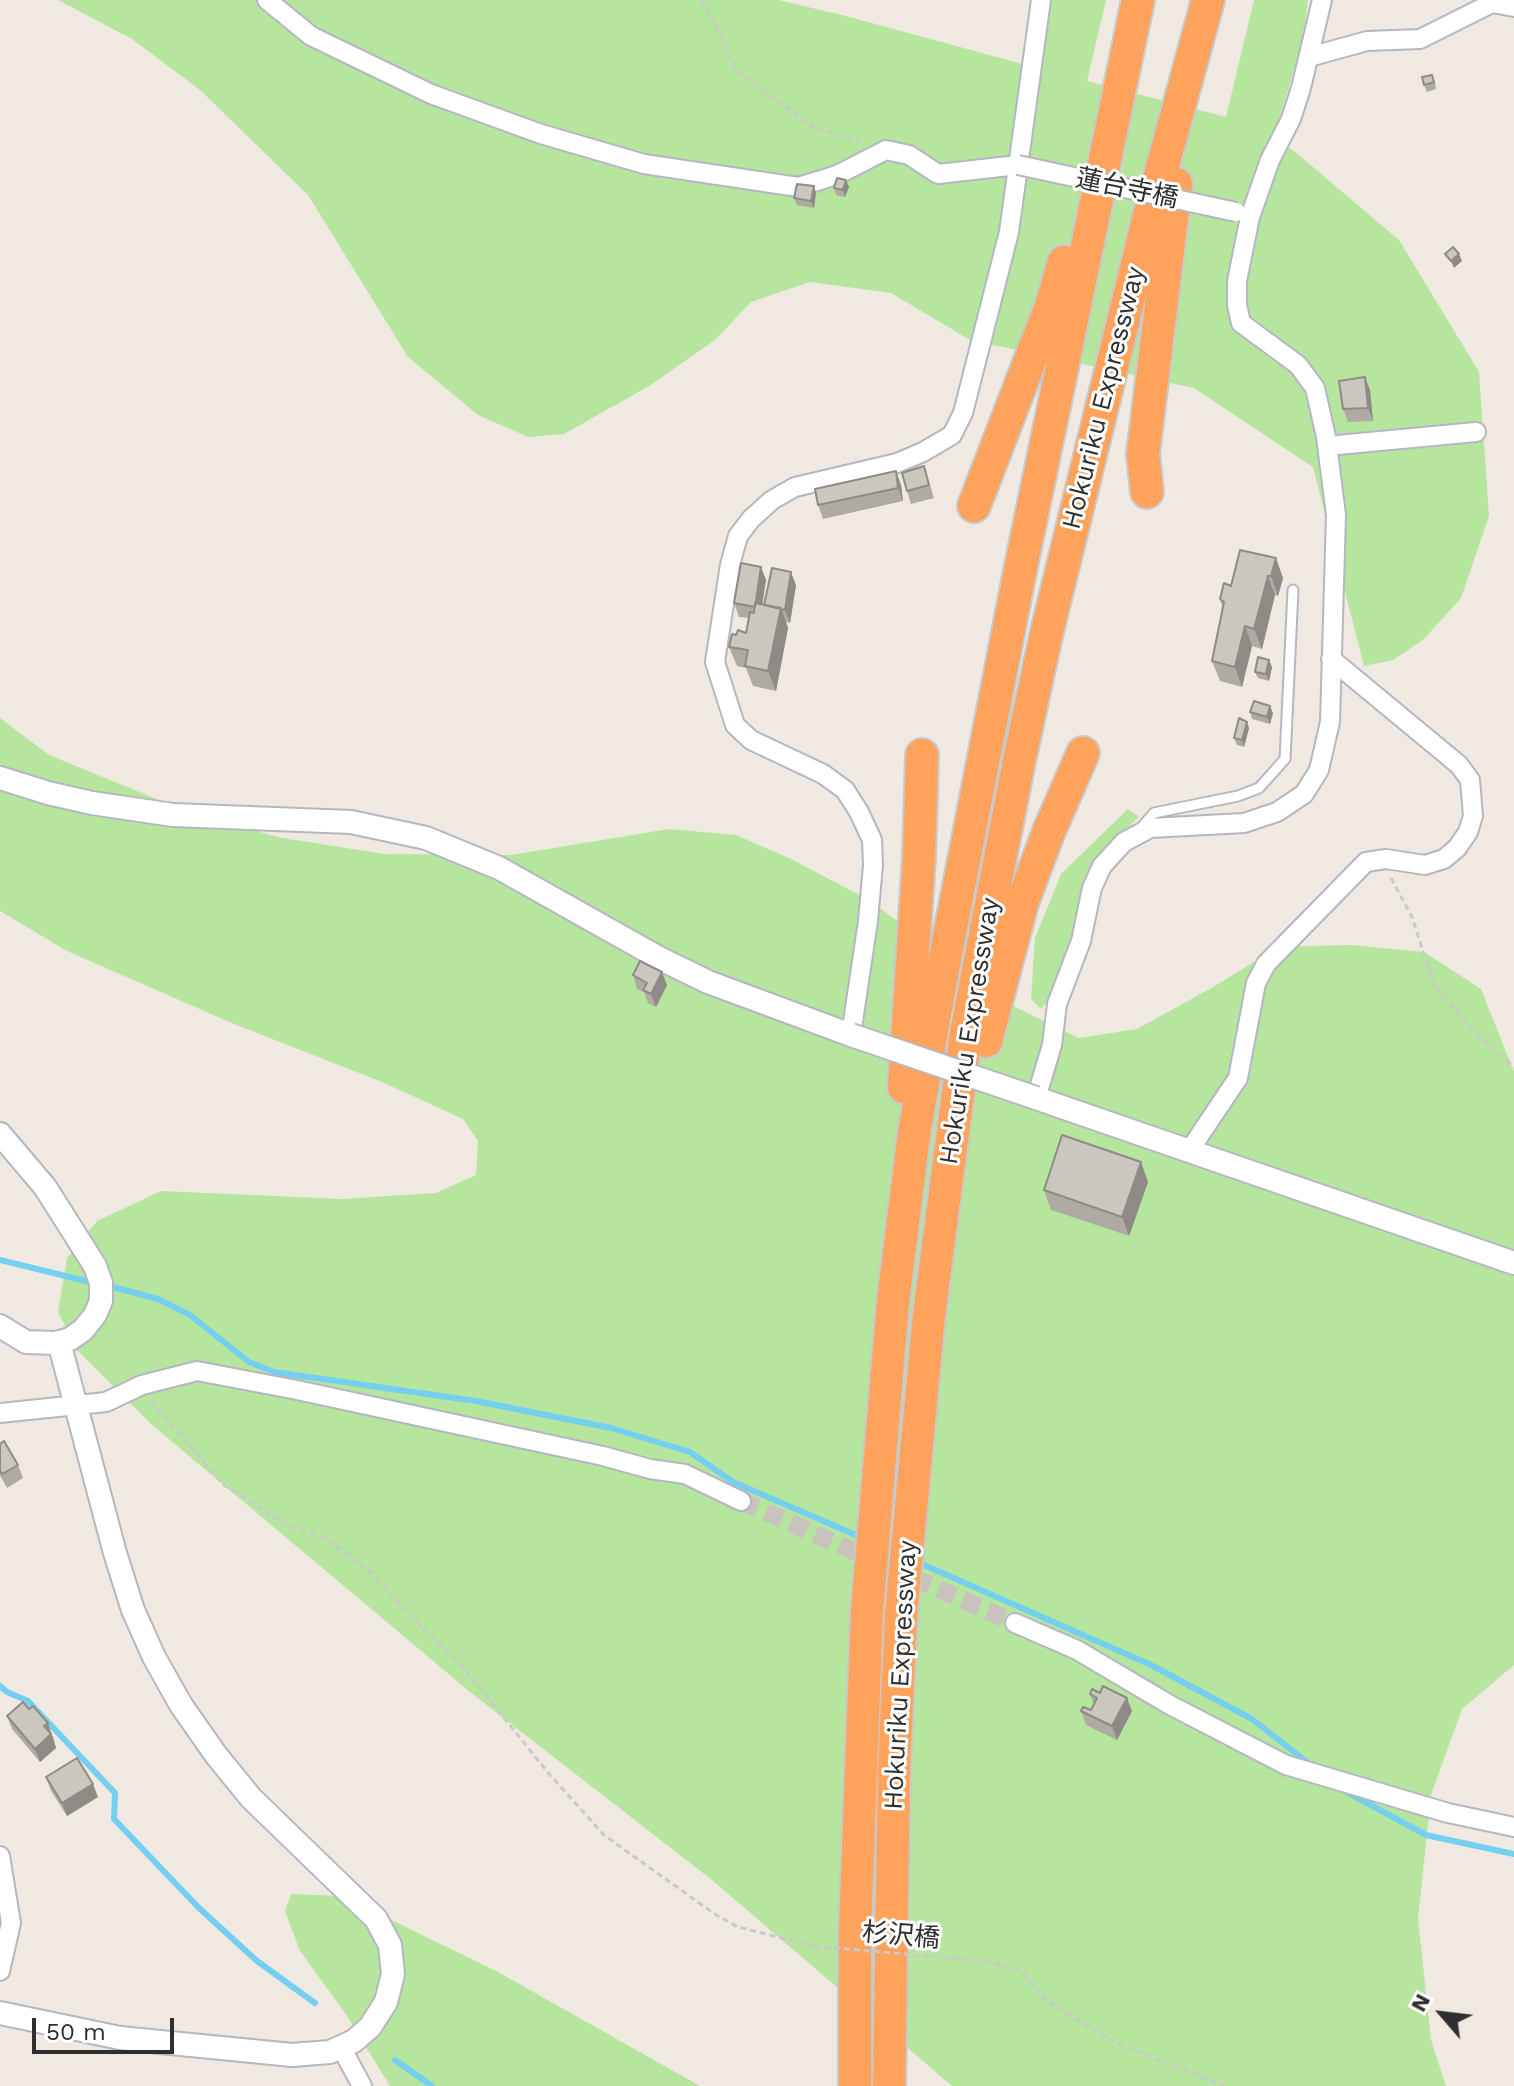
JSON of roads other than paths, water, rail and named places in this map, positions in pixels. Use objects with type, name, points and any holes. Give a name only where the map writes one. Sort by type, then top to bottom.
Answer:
[{"type":"highway","points":[[974,506],[1051,306],[1083,198],[1128,0]]},
{"type":"highway","name":"Hokuriku Expressway","points":[[855,2086],[855,1930],[867,1612],[893,1302],[914,1134],[1022,561],[1138,0]]},
{"type":"highway","points":[[1147,492],[1143,454],[1168,238],[1182,144],[1210,0]]},
{"type":"highway","name":"Hokuriku Expressway","points":[[889,2086],[894,1754],[901,1615],[929,1315],[966,1033],[1050,617],[1144,235],[1210,0]]},
{"type":"highway","points":[[914,1459],[968,1127],[1000,980],[1022,903],[1083,753]]},
{"type":"highway","points":[[893,1302],[919,857],[922,755]]},
{"type":"street","name":"蓮台寺橋","points":[[267,0],[311,36],[431,94],[541,134],[644,164],[798,187],[837,175],[886,150],[909,155],[938,174],[1018,165],[1243,215]]},
{"type":"street","points":[[851,1035],[868,921],[872,840],[845,790],[823,774],[751,740],[735,725],[715,662],[730,565],[738,536],[772,500],[795,487],[897,463],[952,435],[963,413],[1009,232],[1041,0]]},
{"type":"street","points":[[1036,1098],[1052,1045],[1057,1004],[1081,941],[1092,888],[1102,866],[1124,842],[1150,828],[1244,823],[1277,812],[1304,794],[1319,770],[1330,722],[1336,515],[1327,446],[1315,388],[1298,365],[1241,323],[1237,281],[1243,215],[1291,119],[1322,0]]},
{"type":"street","points":[[1309,57],[1367,41],[1420,39],[1492,3],[1514,7]]},
{"type":"street","points":[[1327,446],[1476,432]]},
{"type":"street","points":[[1189,1151],[1238,1078],[1256,983],[1266,964],[1366,862],[1386,859],[1425,865],[1444,859],[1457,848],[1468,832],[1473,816],[1470,780],[1459,765],[1331,659]]},
{"type":"street","points":[[0,778],[63,797],[173,815],[351,822],[426,838],[499,868],[708,982],[851,1035],[1514,1263]]},
{"type":"street","points":[[0,1134],[45,1187],[95,1266],[101,1283],[101,1301],[95,1315],[83,1330],[59,1342],[26,1342],[0,1326]]},
{"type":"street","points":[[0,2013],[120,2038],[292,2055],[330,2052],[354,2041],[370,2027],[386,2002],[393,1974],[390,1945],[376,1919],[251,1798],[181,1705],[154,1657],[133,1610],[115,1553],[59,1342]]},
{"type":"street","points":[[0,1413],[106,1402],[142,1385],[197,1371],[685,1474],[741,1501]]},
{"type":"street","points":[[1015,1623],[1077,1650],[1170,1705],[1286,1765],[1448,1813],[1514,1827]]},
{"type":"street","points":[[0,1856],[11,1923],[0,1971]]},
{"type":"street","points":[[341,2047],[362,2086]]},
{"type":"lane","points":[[1135,836],[1154,813],[1238,796],[1259,788],[1285,759],[1293,590]]},
{"type":"waterway","points":[[0,1260],[94,1283]]},
{"type":"waterway","points":[[105,1285],[158,1299],[190,1315],[249,1362],[274,1372],[476,1401],[611,1428],[690,1452],[733,1482],[865,1539]]},
{"type":"waterway","points":[[915,1561],[1151,1665],[1252,1719],[1312,1766]]},
{"type":"waterway","points":[[0,1686],[28,1701],[115,1793],[114,1819],[199,1908],[257,1961],[315,2003]]},
{"type":"waterway","points":[[1343,1790],[1426,1835],[1514,1854]]},
{"type":"waterway","points":[[395,2060],[432,2086]]},
{"type":"tunnel","points":[[741,1501],[1015,1623]]}]
